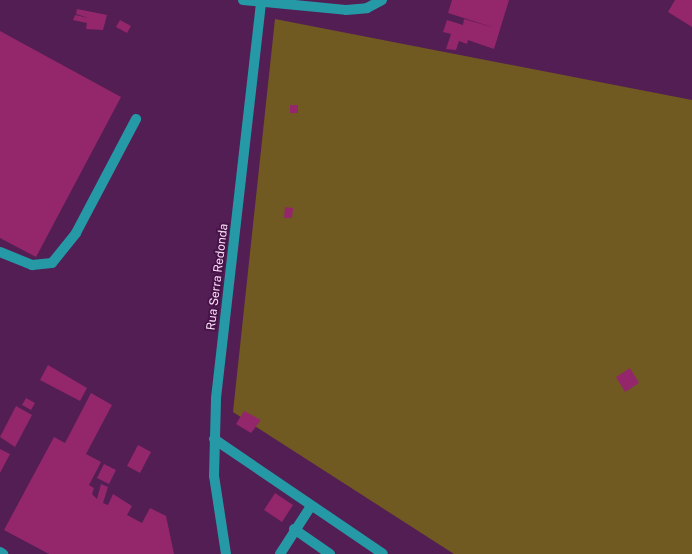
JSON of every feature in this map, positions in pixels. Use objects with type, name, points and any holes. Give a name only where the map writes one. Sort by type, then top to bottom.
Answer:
[{"type":"street","points":[[243,0],[346,10],[367,8],[382,0]]},
{"type":"street","name":"Rua Serra Redonda","points":[[226,554],[214,476],[214,439],[261,1]]},
{"type":"street","points":[[0,252],[32,265],[52,263],[76,233],[136,118]]},
{"type":"street","points":[[214,439],[383,554]]},
{"type":"street","points":[[280,554],[294,529],[311,506]]},
{"type":"street","points":[[294,529],[329,554]]},
{"type":"shaded area","points":[[275,19],[692,100],[692,554],[454,554],[233,412]]},
{"type":"building","points":[[452,0],[509,0],[494,49],[468,40],[467,44],[459,41],[456,50],[446,49],[451,34],[443,32],[447,20],[463,25],[464,19],[495,28],[448,13]]},
{"type":"building","points":[[675,0],[692,0],[692,27],[668,12]]},
{"type":"building","points":[[77,9],[107,15],[103,30],[86,29],[87,23],[73,20],[75,15],[89,18],[76,14]]},
{"type":"building","points":[[120,20],[131,26],[127,33],[116,27]]},
{"type":"building","points":[[0,31],[121,97],[36,257],[0,238]]},
{"type":"building","points":[[290,105],[298,105],[298,113],[290,113]]},
{"type":"building","points":[[285,207],[293,208],[292,218],[284,218]]},
{"type":"building","points":[[48,365],[87,388],[80,401],[40,380]]},
{"type":"building","points":[[630,368],[639,383],[625,392],[616,377]]},
{"type":"building","points":[[91,393],[112,405],[86,454],[101,462],[89,485],[94,488],[92,494],[97,499],[101,484],[108,487],[103,503],[108,505],[113,494],[132,506],[127,515],[142,523],[150,508],[166,516],[174,554],[49,554],[4,530],[54,437],[65,443]]},
{"type":"building","points":[[26,398],[35,403],[31,410],[22,405]]},
{"type":"building","points":[[16,406],[32,415],[15,447],[0,437]]},
{"type":"building","points":[[244,411],[261,420],[251,433],[236,424]]},
{"type":"building","points":[[138,445],[151,452],[140,473],[127,466]]},
{"type":"building","points":[[0,449],[10,454],[0,473]]},
{"type":"building","points":[[104,464],[116,470],[109,484],[97,478]]},
{"type":"building","points":[[275,493],[293,505],[282,522],[264,510]]}]
